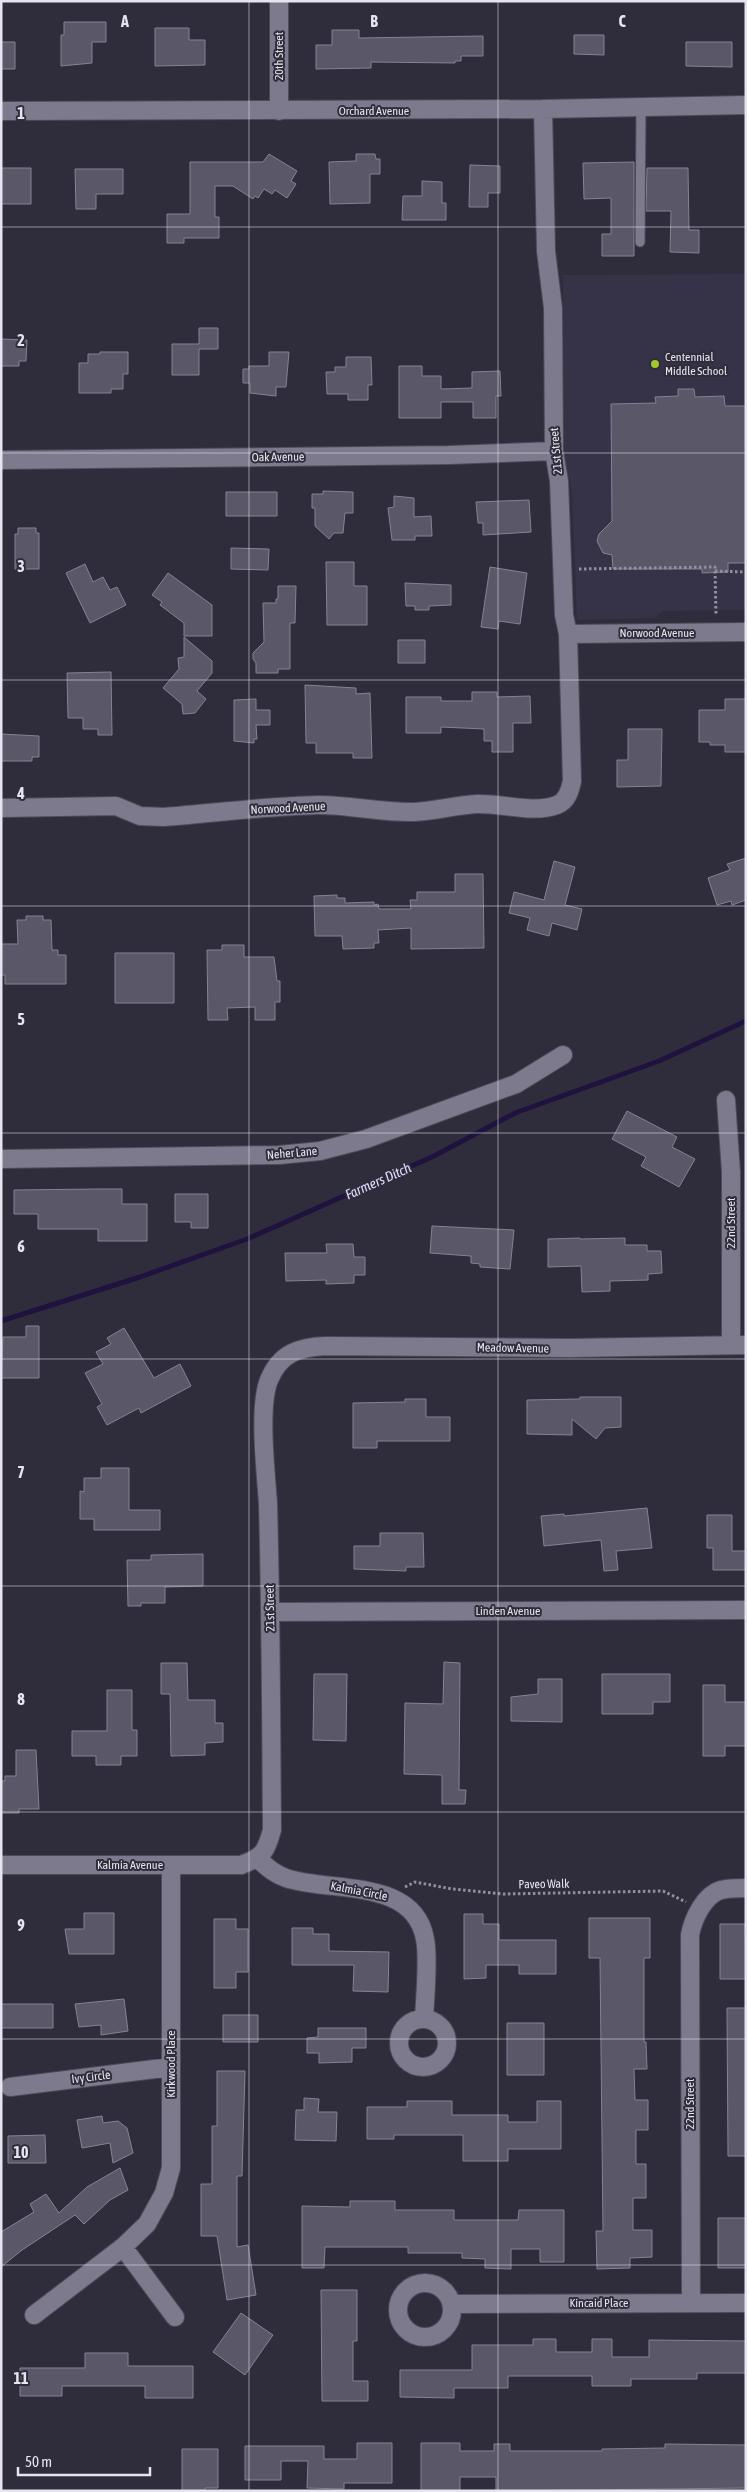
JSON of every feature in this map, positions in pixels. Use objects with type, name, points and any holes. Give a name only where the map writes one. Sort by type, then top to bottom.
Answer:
[{"type":"street","name":"20th Street","points":[[279,1],[279,111]]},
{"type":"street","name":"Orchard Avenue","points":[[1,111],[543,109],[746,105]]},
{"type":"street","name":"21st Street","points":[[543,109],[546,251],[553,308],[554,451],[559,481],[564,615],[568,634],[572,781],[570,792]]},
{"type":"street","name":"Oak Avenue","points":[[1,460],[448,455],[554,451]]},
{"type":"street","name":"Norwood Avenue","points":[[568,634],[746,632]]},
{"type":"street","name":"Norwood Avenue","points":[[1,808],[116,806],[140,816],[164,817],[320,805],[412,812],[441,810],[460,805],[485,804],[545,808],[558,805],[570,792]]},
{"type":"street","name":"Neher Lane","points":[[1,1159],[279,1155],[320,1151],[366,1139],[516,1084],[563,1055]]},
{"type":"street","name":"22nd Street","points":[[726,1100],[738,1345]]},
{"type":"street","name":"Meadow Avenue","points":[[284,1358],[304,1347],[326,1346],[570,1348],[738,1345]]},
{"type":"street","name":"21st Street","points":[[258,1859],[268,1848],[272,1830],[270,1612],[264,1422],[268,1382],[276,1366],[284,1358]]},
{"type":"street","name":"Linden Avenue","points":[[270,1612],[746,1610]]},
{"type":"street","name":"Kalmia Avenue","points":[[1,1865],[241,1865],[258,1859]]},
{"type":"street","name":"Kalmia Circle","points":[[258,1859],[271,1871],[287,1878],[389,1896],[405,1904],[420,1922],[426,1940],[424,2019]]},
{"type":"street","name":"Kirkwood Place","points":[[34,2315],[123,2248],[148,2224],[164,2193],[171,2168],[171,1865]]},
{"type":"street","points":[[700,1908],[711,1896],[720,1890],[746,1888]]},
{"type":"street","name":"22nd Street","points":[[691,2303],[690,1935],[692,1924],[700,1908]]},
{"type":"street","name":"Ivy Circle","points":[[10,2087],[171,2066]]},
{"type":"street","points":[[123,2248],[175,2317]]},
{"type":"street","name":"Kincaid Place","points":[[452,2304],[746,2303]]},
{"type":"lane","points":[[640,242],[641,106]]},
{"type":"path","points":[[563,569],[715,567],[716,632]]},
{"type":"path","points":[[715,572],[746,572]]},
{"type":"path","name":"Paveo Walk","points":[[389,1896],[415,1882],[452,1889],[503,1894],[663,1891],[700,1908]]},
{"type":"shaded area","name":"Centennial Middle School","points":[[746,274],[746,610],[663,611],[655,618],[577,620],[572,492],[564,453],[563,275]]},
{"type":"building","points":[[64,22],[106,22],[106,42],[92,42],[92,63],[61,66],[61,35],[64,35]]},
{"type":"building","points":[[155,28],[189,28],[189,40],[205,40],[205,65],[155,66]]},
{"type":"building","points":[[332,30],[359,30],[359,38],[483,36],[483,56],[461,56],[461,61],[455,61],[455,63],[371,62],[371,68],[316,69],[316,45],[332,45]]},
{"type":"building","points":[[574,35],[604,35],[604,55],[574,54]]},
{"type":"building","points":[[1,42],[15,42],[15,69],[1,69]]},
{"type":"building","points":[[686,42],[732,42],[732,67],[686,66]]},
{"type":"building","points":[[269,154],[297,171],[291,181],[296,184],[287,198],[275,190],[272,194],[264,189],[258,198],[255,196],[253,199],[233,186],[215,186],[215,217],[219,217],[219,238],[184,238],[184,243],[167,243],[167,214],[190,214],[190,162],[263,162]]},
{"type":"building","points":[[356,154],[375,154],[376,159],[380,159],[380,174],[370,174],[370,203],[330,204],[329,162],[356,161]]},
{"type":"building","points":[[634,162],[634,256],[602,256],[602,234],[611,234],[611,198],[584,199],[583,163]]},
{"type":"building","points":[[470,165],[500,166],[500,193],[488,193],[488,207],[469,207]]},
{"type":"building","points":[[1,168],[31,168],[31,204],[1,204]]},
{"type":"building","points":[[647,168],[688,168],[689,230],[699,230],[699,253],[670,252],[671,211],[646,211]]},
{"type":"building","points":[[75,169],[123,169],[123,194],[96,194],[96,209],[76,209]]},
{"type":"building","points":[[422,181],[442,182],[442,203],[446,203],[446,220],[402,220],[403,196],[422,196]]},
{"type":"building","points":[[199,328],[218,328],[218,349],[199,349],[199,375],[172,375],[172,344],[199,344]]},
{"type":"building","points":[[1,339],[27,340],[26,361],[19,361],[19,366],[1,366]]},
{"type":"building","points":[[100,352],[128,352],[128,374],[123,374],[123,389],[111,389],[111,393],[79,393],[79,363],[88,363],[88,354],[100,354]]},
{"type":"building","points":[[269,352],[289,352],[286,387],[276,387],[276,396],[250,393],[250,383],[243,383],[243,369],[249,369],[249,366],[269,366]]},
{"type":"building","points":[[346,357],[371,357],[372,385],[368,385],[368,400],[348,400],[348,394],[327,394],[326,372],[335,372],[335,367],[346,367]]},
{"type":"building","points":[[399,366],[422,366],[422,376],[441,376],[441,389],[472,388],[472,372],[500,371],[501,396],[496,396],[496,418],[473,418],[473,402],[441,402],[441,418],[399,418]]},
{"type":"building","points":[[678,389],[694,389],[695,397],[724,396],[725,406],[746,406],[746,563],[728,563],[728,572],[702,573],[702,569],[613,569],[612,555],[603,553],[597,541],[599,534],[612,521],[611,404],[656,403],[655,397],[678,396]]},
{"type":"building","points":[[323,491],[353,492],[353,513],[345,513],[343,533],[334,533],[329,539],[315,526],[315,508],[312,508],[312,494],[323,494]]},
{"type":"building","points":[[226,492],[277,492],[277,516],[226,516]]},
{"type":"building","points":[[394,496],[414,498],[414,517],[431,516],[432,536],[415,536],[415,540],[392,540],[388,508],[394,507]]},
{"type":"building","points":[[529,500],[531,532],[483,535],[483,523],[478,523],[476,502]]},
{"type":"building","points":[[18,528],[36,528],[36,533],[39,533],[39,569],[15,569],[15,534],[18,534]]},
{"type":"building","points":[[231,548],[269,549],[268,570],[231,569]]},
{"type":"building","points":[[326,562],[354,562],[354,586],[367,586],[367,625],[327,625]]},
{"type":"building","points":[[85,564],[93,582],[103,577],[110,590],[117,587],[126,605],[90,623],[66,573]]},
{"type":"building","points":[[490,567],[527,573],[520,624],[499,621],[498,629],[481,627]]},
{"type":"building","points":[[168,573],[212,605],[212,636],[184,636],[184,623],[160,605],[162,602],[152,595]]},
{"type":"building","points":[[405,583],[451,585],[451,605],[429,606],[429,610],[415,610],[415,606],[406,606]]},
{"type":"building","points":[[278,586],[296,586],[295,623],[290,623],[290,669],[278,669],[278,673],[256,673],[253,653],[264,642],[263,603],[276,603],[276,599],[278,599]]},
{"type":"building","points":[[184,637],[212,661],[212,673],[197,691],[206,699],[195,713],[183,714],[182,704],[163,688],[179,669],[178,658],[184,657]]},
{"type":"building","points":[[398,640],[425,640],[425,663],[398,663]]},
{"type":"building","points":[[111,672],[112,735],[98,735],[98,729],[83,729],[83,718],[68,718],[67,673]]},
{"type":"building","points":[[305,685],[356,688],[356,694],[370,693],[372,758],[353,758],[353,753],[316,753],[316,743],[306,743]]},
{"type":"building","points":[[472,692],[497,692],[497,697],[530,696],[531,723],[513,723],[513,752],[492,752],[492,741],[484,741],[484,729],[441,727],[441,733],[406,733],[406,697],[441,697],[441,701],[472,701]]},
{"type":"building","points":[[256,699],[256,710],[270,710],[270,725],[256,725],[257,739],[254,739],[254,743],[234,741],[234,700]]},
{"type":"building","points":[[725,699],[746,699],[746,752],[725,752],[725,745],[710,745],[710,742],[699,742],[699,710],[725,710]]},
{"type":"building","points":[[628,729],[662,729],[661,786],[617,787],[617,760],[628,760]]},
{"type":"building","points":[[1,734],[39,736],[39,757],[32,757],[32,761],[1,761]]},
{"type":"building","points":[[746,858],[746,900],[732,905],[731,901],[717,905],[708,878],[730,870],[727,864]]},
{"type":"building","points":[[554,861],[575,867],[565,905],[582,909],[577,930],[552,923],[549,936],[527,930],[530,918],[509,913],[514,892],[544,900]]},
{"type":"building","points":[[455,874],[483,874],[484,948],[411,949],[411,928],[378,930],[379,943],[374,943],[374,948],[343,949],[342,936],[315,936],[314,896],[337,895],[337,898],[345,898],[345,903],[374,902],[374,905],[378,904],[379,909],[411,909],[410,900],[417,900],[417,892],[455,892]]},
{"type":"building","points":[[26,916],[43,916],[43,920],[51,920],[52,950],[58,950],[58,955],[66,955],[66,984],[5,984],[5,975],[1,975],[1,944],[18,944],[17,920],[26,920]]},
{"type":"building","points":[[222,945],[244,945],[244,957],[274,957],[277,981],[280,981],[280,1002],[275,1002],[275,1020],[255,1020],[255,1007],[227,1008],[228,1020],[208,1020],[207,950],[222,950]]},
{"type":"building","points":[[115,953],[174,953],[174,1003],[115,1003]]},
{"type":"building","points":[[627,1111],[677,1137],[672,1147],[695,1159],[679,1187],[641,1166],[646,1157],[612,1139]]},
{"type":"building","points":[[122,1189],[122,1204],[147,1204],[147,1241],[98,1241],[98,1229],[38,1229],[38,1214],[14,1214],[14,1190]]},
{"type":"building","points":[[175,1194],[208,1194],[208,1228],[191,1228],[191,1222],[175,1222]]},
{"type":"building","points":[[432,1226],[514,1230],[510,1269],[480,1267],[480,1264],[471,1263],[471,1256],[430,1253]]},
{"type":"building","points":[[625,1238],[625,1245],[647,1245],[647,1251],[661,1251],[662,1273],[648,1274],[648,1280],[610,1281],[610,1291],[582,1292],[581,1266],[548,1267],[548,1239]]},
{"type":"building","points":[[326,1244],[353,1244],[354,1257],[365,1257],[365,1275],[354,1275],[354,1283],[326,1284],[326,1280],[286,1281],[285,1253],[327,1253]]},
{"type":"building","points":[[26,1326],[39,1326],[39,1378],[1,1378],[3,1337],[26,1337]]},
{"type":"building","points":[[124,1328],[154,1378],[180,1364],[191,1386],[141,1413],[139,1408],[107,1425],[97,1407],[102,1404],[85,1373],[103,1364],[96,1352],[111,1344],[107,1338]]},
{"type":"building","points":[[580,1397],[621,1397],[621,1427],[605,1428],[596,1439],[572,1419],[572,1435],[527,1434],[527,1400],[580,1399]]},
{"type":"building","points":[[405,1399],[426,1399],[426,1417],[450,1417],[450,1441],[377,1441],[377,1448],[353,1448],[353,1403],[405,1402]]},
{"type":"building","points":[[101,1468],[129,1468],[129,1510],[160,1510],[160,1530],[94,1530],[94,1519],[80,1519],[80,1491],[84,1492],[84,1478],[101,1478]]},
{"type":"building","points":[[647,1508],[652,1548],[616,1551],[618,1570],[604,1571],[601,1540],[544,1546],[541,1516],[564,1514],[564,1516]]},
{"type":"building","points":[[707,1515],[732,1515],[732,1551],[746,1551],[746,1570],[713,1570],[713,1548],[707,1548]]},
{"type":"building","points":[[380,1533],[423,1533],[424,1567],[406,1567],[406,1571],[354,1569],[354,1546],[380,1546]]},
{"type":"building","points":[[203,1554],[203,1586],[165,1587],[165,1603],[141,1603],[141,1606],[128,1606],[127,1560],[151,1560],[151,1555]]},
{"type":"building","points":[[444,1662],[460,1663],[459,1790],[466,1790],[465,1804],[442,1804],[442,1775],[404,1774],[405,1703],[443,1704]]},
{"type":"building","points":[[161,1663],[187,1663],[188,1700],[215,1700],[215,1723],[223,1723],[223,1742],[205,1743],[205,1755],[171,1756],[170,1694],[161,1694]]},
{"type":"building","points":[[314,1674],[347,1674],[346,1741],[313,1740]]},
{"type":"building","points":[[602,1674],[670,1674],[670,1702],[653,1702],[653,1714],[602,1714]]},
{"type":"building","points":[[538,1679],[562,1679],[562,1722],[511,1721],[511,1697],[538,1694]]},
{"type":"building","points":[[703,1685],[725,1685],[725,1702],[746,1702],[746,1746],[725,1746],[725,1756],[703,1756]]},
{"type":"building","points":[[107,1690],[132,1690],[132,1730],[137,1730],[137,1756],[121,1756],[121,1765],[96,1765],[96,1756],[72,1756],[72,1731],[107,1731]]},
{"type":"building","points":[[16,1750],[36,1750],[39,1809],[19,1809],[19,1813],[1,1813],[1,1781],[5,1781],[5,1776],[16,1776]]},
{"type":"building","points":[[84,1913],[114,1913],[114,1954],[69,1954],[65,1929],[84,1929]]},
{"type":"building","points":[[464,1914],[483,1914],[483,1924],[499,1924],[499,1940],[556,1940],[556,1974],[519,1974],[519,1965],[486,1965],[486,1978],[464,1979]]},
{"type":"building","points":[[589,1918],[650,1918],[650,1958],[644,1958],[644,2042],[646,2042],[647,2069],[634,2069],[635,2100],[648,2100],[648,2130],[636,2130],[636,2164],[646,2164],[646,2198],[633,2198],[633,2230],[652,2230],[652,2257],[630,2258],[630,2268],[597,2269],[596,2231],[603,2231],[600,1958],[589,1958]]},
{"type":"building","points":[[214,1919],[236,1919],[236,1929],[248,1929],[248,1972],[236,1972],[236,1988],[214,1988]]},
{"type":"building","points":[[720,1924],[745,1924],[746,1979],[720,1979]]},
{"type":"building","points":[[292,1928],[313,1928],[313,1934],[329,1934],[329,1951],[389,1952],[388,1992],[353,1991],[354,1965],[292,1965]]},
{"type":"building","points":[[124,1999],[128,2031],[101,2035],[101,2025],[79,2027],[75,2004]]},
{"type":"building","points":[[1,2004],[53,2004],[53,2028],[1,2028]]},
{"type":"building","points":[[727,2008],[746,2008],[746,2156],[728,2156]]},
{"type":"building","points":[[223,2015],[258,2015],[258,2042],[223,2042]]},
{"type":"building","points":[[507,2023],[544,2023],[544,2075],[507,2075]]},
{"type":"building","points":[[318,2028],[366,2028],[366,2048],[352,2048],[352,2062],[319,2063],[319,2053],[307,2053],[307,2038],[318,2037]]},
{"type":"building","points":[[217,2071],[245,2071],[242,2176],[237,2176],[237,2247],[248,2245],[256,2295],[227,2300],[217,2236],[201,2236],[201,2184],[212,2184],[212,2126],[217,2126]]},
{"type":"building","points":[[304,2098],[319,2099],[318,2112],[337,2112],[336,2141],[295,2140],[296,2110],[304,2110]]},
{"type":"building","points":[[407,2101],[452,2101],[452,2115],[508,2115],[508,2122],[537,2122],[537,2101],[561,2101],[561,2149],[508,2149],[508,2161],[463,2161],[463,2135],[394,2135],[394,2139],[367,2139],[367,2107],[407,2107]]},
{"type":"building","points":[[102,2116],[103,2123],[118,2121],[127,2128],[133,2153],[113,2163],[110,2143],[82,2148],[77,2120]]},
{"type":"building","points":[[45,2135],[46,2163],[8,2163],[8,2136]]},
{"type":"building","points":[[120,2168],[128,2190],[110,2200],[84,2224],[75,2215],[22,2250],[1,2267],[1,2232],[34,2212],[30,2204],[46,2194],[59,2213],[87,2187]]},
{"type":"building","points":[[350,2201],[395,2201],[395,2210],[454,2210],[454,2220],[518,2220],[519,2210],[564,2210],[564,2262],[540,2262],[540,2249],[511,2249],[511,2269],[485,2268],[485,2259],[462,2258],[462,2253],[408,2253],[408,2247],[325,2247],[324,2268],[302,2268],[302,2206],[350,2207]]},
{"type":"building","points":[[718,2218],[746,2218],[746,2268],[718,2268]]},
{"type":"building","points":[[321,2290],[357,2290],[357,2341],[353,2341],[353,2381],[368,2381],[368,2401],[322,2401]]},
{"type":"building","points":[[241,2313],[273,2335],[245,2375],[213,2352]]},
{"type":"building","points":[[533,2339],[556,2339],[556,2352],[592,2352],[592,2339],[612,2339],[612,2357],[649,2357],[649,2340],[746,2341],[746,2373],[697,2373],[697,2379],[631,2379],[631,2386],[592,2386],[592,2376],[508,2376],[508,2388],[454,2388],[454,2398],[400,2397],[400,2370],[472,2370],[472,2345],[533,2345]]},
{"type":"building","points":[[85,2353],[128,2353],[128,2366],[193,2366],[193,2398],[145,2398],[145,2386],[62,2386],[62,2396],[20,2396],[20,2368],[85,2368]]},
{"type":"building","points":[[357,2443],[392,2443],[392,2483],[344,2483],[344,2489],[307,2488],[308,2461],[281,2461],[281,2480],[245,2480],[245,2446],[324,2446],[324,2459],[357,2459]]},
{"type":"building","points":[[421,2443],[460,2443],[460,2451],[494,2451],[494,2444],[510,2444],[510,2451],[602,2451],[602,2449],[665,2448],[665,2444],[746,2445],[746,2488],[496,2491],[496,2477],[460,2477],[460,2491],[421,2491]]},
{"type":"building","points":[[182,2449],[218,2449],[218,2488],[205,2488],[205,2491],[182,2491]]},
{"type":"waterway","name":"Farmers Ditch","points":[[1,1321],[140,1277],[247,1239],[434,1156],[515,1113],[659,1061],[746,1021]]},
{"type":"place","name":"Centennial Middle School","points":[[655,364]]}]
